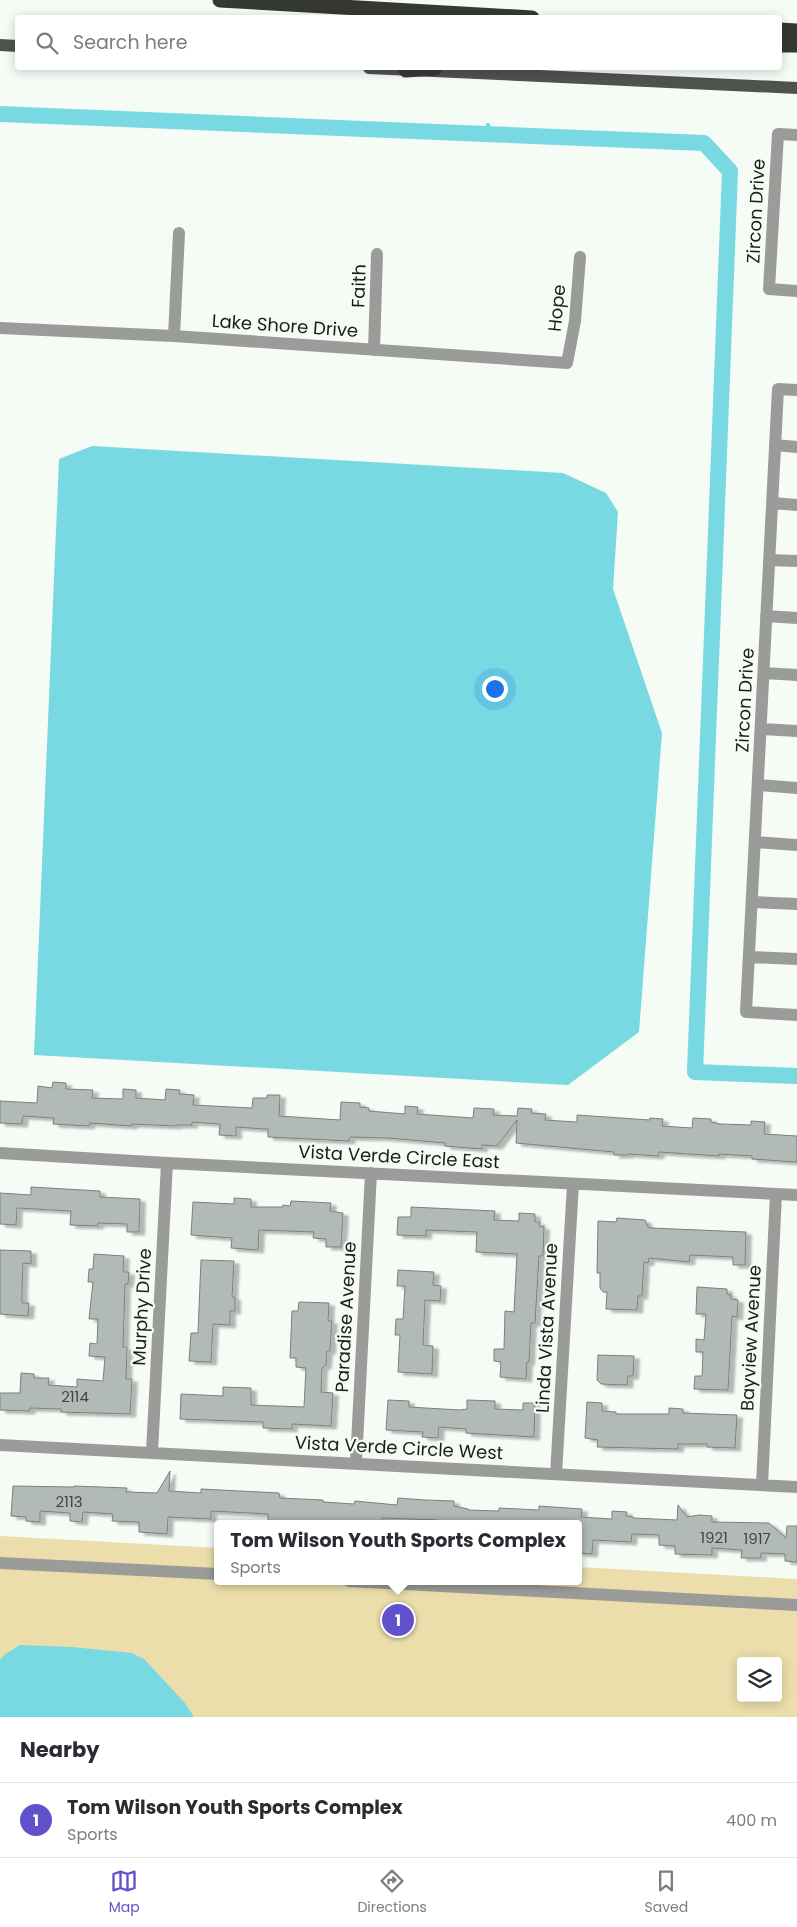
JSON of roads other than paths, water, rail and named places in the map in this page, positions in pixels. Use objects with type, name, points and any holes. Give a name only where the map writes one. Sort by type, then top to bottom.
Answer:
[{"type":"highway","points":[[220,0],[480,15]]},
{"type":"highway","points":[[782,30],[797,31]]},
{"type":"highway","points":[[782,45],[797,45]]},
{"type":"main road","points":[[0,45],[15,46]]},
{"type":"main road","points":[[406,70],[797,88]]},
{"type":"street","name":"Zircon Drive","points":[[797,135],[778,134],[769,289],[797,291]]},
{"type":"street","points":[[174,336],[179,233]]},
{"type":"street","name":"Faith","points":[[374,350],[377,254]]},
{"type":"street","name":"Hope","points":[[567,362],[575,321],[580,257]]},
{"type":"street","name":"Lake Shore Drive","points":[[0,328],[174,336],[567,362]]},
{"type":"street","name":"Zircon Drive","points":[[797,390],[778,389],[746,1012],[797,1015]]},
{"type":"street","points":[[775,445],[797,446]]},
{"type":"street","points":[[772,503],[797,505]]},
{"type":"street","points":[[769,560],[797,562]]},
{"type":"street","points":[[766,616],[797,618]]},
{"type":"street","points":[[764,673],[797,675]]},
{"type":"street","points":[[761,729],[797,731]]},
{"type":"street","points":[[758,785],[797,788]]},
{"type":"street","points":[[755,842],[797,844]]},
{"type":"street","points":[[752,902],[797,904]]},
{"type":"street","points":[[749,957],[797,959]]},
{"type":"street","name":"Vista Verde Circle East","points":[[0,1153],[797,1195]]},
{"type":"street","name":"Murphy Drive","points":[[152,1452],[167,1163]]},
{"type":"street","name":"Paradise Avenue","points":[[356,1463],[371,1173]]},
{"type":"street","name":"Linda Vista Avenue","points":[[556,1474],[573,1184]]},
{"type":"street","name":"Bayview Avenue","points":[[762,1485],[776,1194]]},
{"type":"street","name":"Vista Verde Circle West","points":[[0,1445],[797,1487]]},
{"type":"street","points":[[0,1563],[214,1574]]},
{"type":"street","points":[[424,1585],[797,1605]]},
{"type":"water","points":[[92,446],[563,473],[606,493],[618,512],[613,589],[662,733],[639,1032],[568,1085],[34,1055],[59,459]]},
{"type":"water","points":[[20,1645],[72,1647],[132,1653],[144,1659],[185,1703],[194,1717],[0,1717],[0,1660],[4,1655]]},
{"type":"waterway","points":[[0,114],[704,143],[730,171],[695,1072],[797,1076]]},
{"type":"waterway","points":[[488,125],[489,134]]},
{"type":"place","name":"Tom Wilson Youth Sports Complex","points":[[398,1620]]}]
